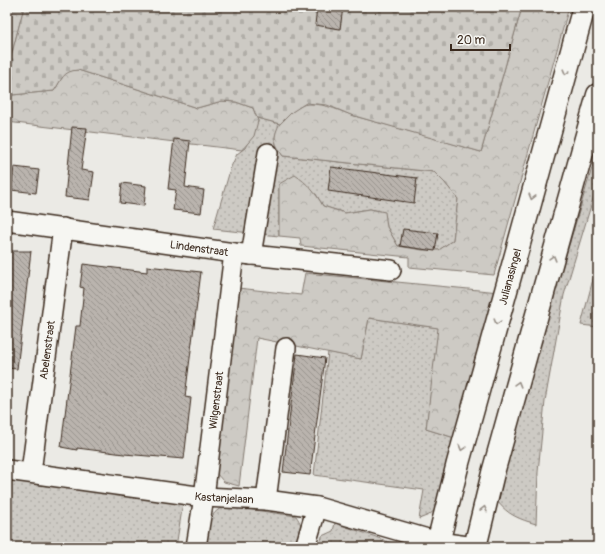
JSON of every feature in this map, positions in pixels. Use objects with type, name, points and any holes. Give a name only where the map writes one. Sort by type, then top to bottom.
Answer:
[{"type":"main road","name":"Julianasingel","points":[[437,545],[458,463],[584,7]]},
{"type":"main road","points":[[475,547],[493,473],[598,95]]},
{"type":"street","name":"Wilgenstraat","points":[[196,547],[242,254],[268,153]]},
{"type":"street","name":"Lindenstraat","points":[[7,221],[242,254],[391,270]]},
{"type":"street","name":"Abelenstraat","points":[[31,472],[63,228]]},
{"type":"street","points":[[266,500],[286,348]]},
{"type":"street","name":"Kastanjelaan","points":[[7,470],[31,472],[204,497],[266,500],[317,507],[437,545],[475,547]]},
{"type":"street","points":[[305,547],[317,507]]},
{"type":"green space","points":[[7,7],[24,7],[7,72]]},
{"type":"green space","points":[[24,7],[522,7],[481,152],[351,115],[327,105],[306,103],[292,112],[280,124],[257,118],[253,108],[236,102],[222,101],[197,108],[78,70],[66,74],[61,79],[54,91],[12,95],[7,93],[7,72]]},
{"type":"green space","points":[[522,7],[569,7],[494,275],[409,267],[409,257],[301,246],[300,238],[279,236],[279,184],[295,175],[311,189],[323,206],[345,213],[370,209],[385,212],[387,227],[398,246],[423,250],[439,250],[453,240],[458,199],[434,172],[283,156],[276,145],[276,134],[279,125],[292,112],[300,106],[315,104],[327,106],[358,117],[481,152]]},
{"type":"green space","points":[[70,70],[78,70],[197,108],[222,101],[236,102],[253,108],[258,121],[254,136],[242,150],[7,122],[7,93],[12,95],[54,91],[65,73]]},
{"type":"green space","points":[[257,118],[280,124],[275,140],[277,147],[283,156],[434,172],[458,199],[453,240],[439,250],[424,250],[398,246],[387,227],[384,212],[370,209],[345,213],[323,206],[316,194],[279,184],[279,236],[213,229],[231,167],[237,154],[245,148],[258,121]]},
{"type":"green space","points":[[598,148],[598,182],[564,295],[545,401],[538,472],[536,524],[514,516],[505,510],[497,501],[543,332]]},
{"type":"green space","points":[[598,260],[598,327],[581,325]]},
{"type":"green space","points":[[305,273],[499,292],[458,439],[426,429],[438,328],[369,318],[361,359],[257,338],[239,486],[224,482],[215,472],[238,288],[301,295]]},
{"type":"green space","points":[[369,318],[439,328],[426,429],[458,439],[436,509],[429,515],[419,519],[424,490],[314,475],[328,352],[361,359]]},
{"type":"green space","points":[[7,480],[183,503],[176,547],[7,547]]},
{"type":"green space","points":[[226,506],[296,516],[302,528],[298,547],[205,547],[211,517],[219,509]]},
{"type":"green space","points":[[335,523],[401,547],[320,547],[322,536],[333,531]]},
{"type":"building","points":[[317,7],[343,7],[340,29],[315,25]]},
{"type":"building","points":[[72,127],[87,128],[81,170],[94,172],[90,200],[65,197]]},
{"type":"building","points":[[174,139],[190,141],[185,187],[204,190],[201,213],[173,210],[176,190],[168,189]]},
{"type":"building","points":[[14,167],[39,170],[36,193],[11,190]]},
{"type":"building","points":[[331,167],[417,178],[414,203],[328,191]]},
{"type":"building","points":[[122,183],[146,186],[144,206],[120,203]]},
{"type":"building","points":[[403,229],[438,233],[435,251],[400,246]]},
{"type":"building","points":[[7,251],[31,251],[17,369],[7,368]]},
{"type":"building","points":[[83,264],[147,272],[147,266],[201,272],[185,397],[191,398],[184,459],[77,448],[77,450],[61,447],[76,326],[80,326],[84,288],[80,287]]},
{"type":"building","points":[[297,354],[325,358],[310,475],[283,472]]}]
